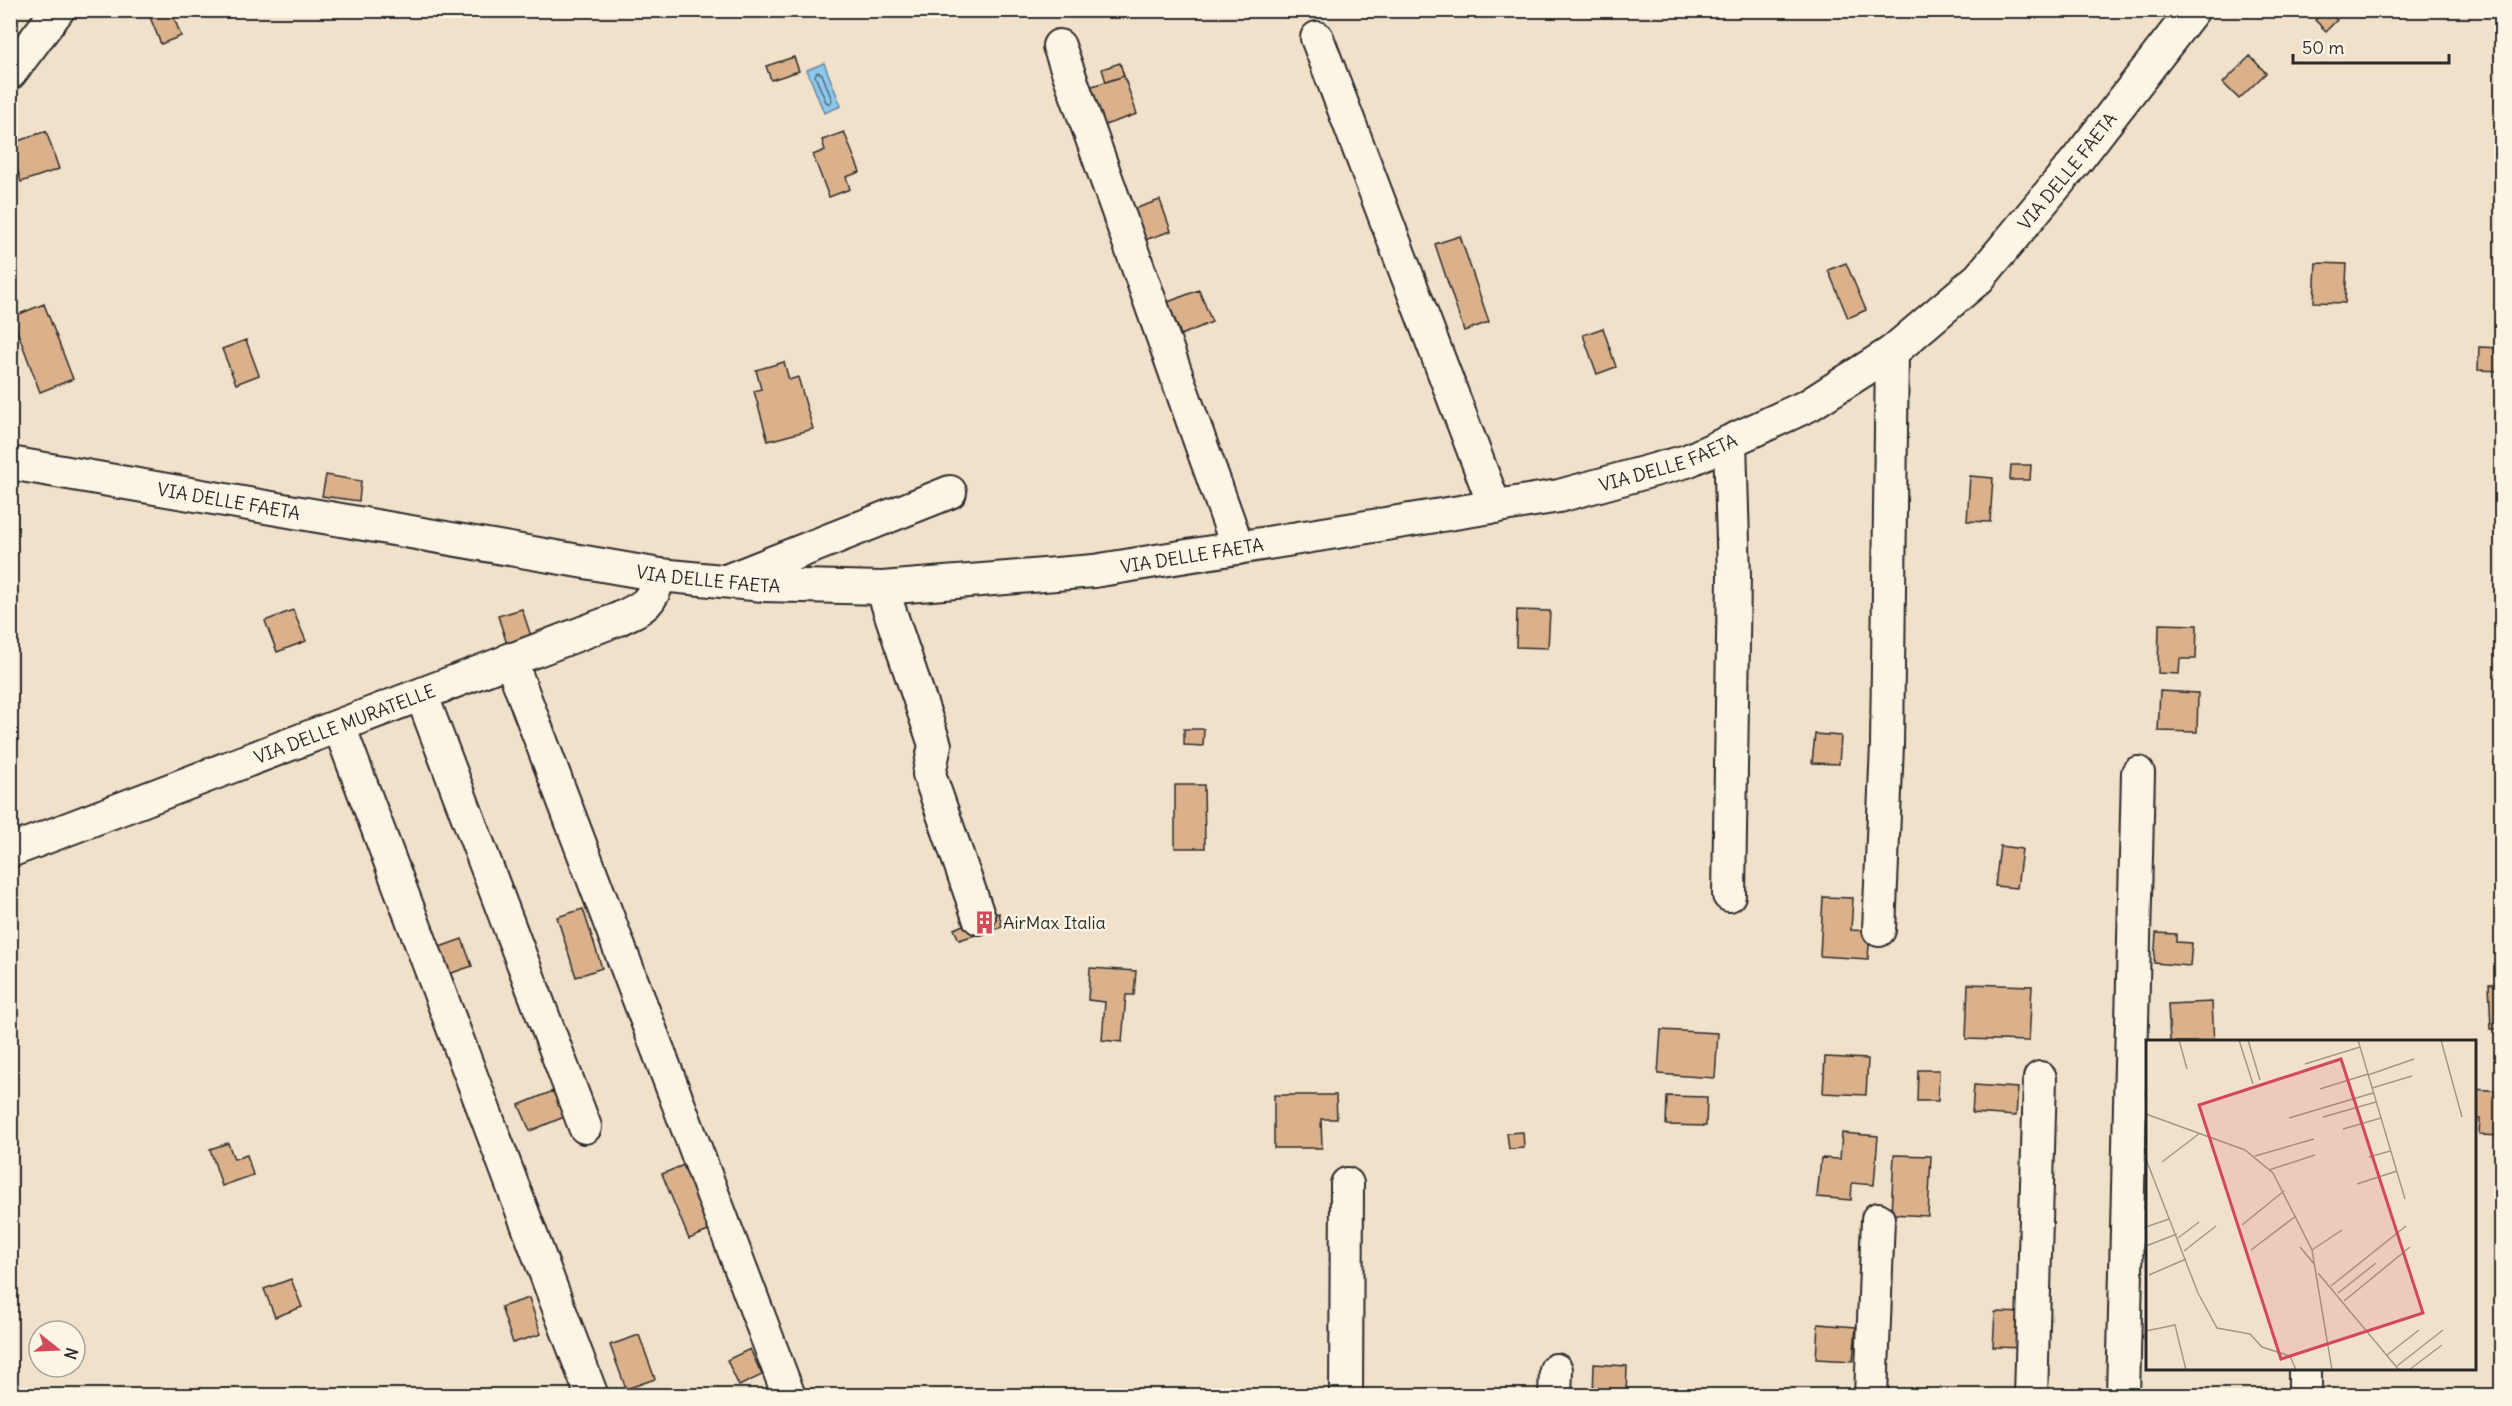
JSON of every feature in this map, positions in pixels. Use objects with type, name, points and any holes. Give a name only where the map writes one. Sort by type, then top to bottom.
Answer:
[{"type":"street","points":[[10,73],[58,10]]},
{"type":"street","name":"VIA DELLE FAETA","points":[[10,463],[660,575],[724,581],[882,588],[1094,571],[1559,496],[1687,461],[1809,405],[1892,352],[1979,278],[2077,160],[2193,10]]},
{"type":"street","points":[[1317,38],[1495,507]]},
{"type":"street","points":[[1059,46],[1238,548]]},
{"type":"street","points":[[1879,930],[1887,745],[1892,352]]},
{"type":"street","points":[[1729,895],[1734,576],[1730,442]]},
{"type":"street","points":[[724,581],[950,492]]},
{"type":"street","name":"VIA DELLE MURATELLE","points":[[10,851],[422,696],[641,608],[654,596],[660,575]]},
{"type":"street","points":[[882,588],[935,745],[929,774],[979,918]]},
{"type":"street","points":[[510,659],[789,1395]]},
{"type":"street","points":[[422,696],[585,1127]]},
{"type":"street","points":[[339,726],[592,1395]]},
{"type":"street","points":[[2123,1395],[2138,773]]},
{"type":"street","points":[[2031,1395],[2040,1078]]},
{"type":"street","points":[[1346,1395],[1347,1184]]},
{"type":"street","points":[[1871,1395],[1878,1219]]},
{"type":"street","points":[[2305,1395],[2306,1370]]},
{"type":"water","points":[[824,63],[841,106],[824,113],[807,70]]},
{"type":"building","points":[[147,10],[171,10],[181,36],[161,44]]},
{"type":"building","points":[[2326,10],[2337,20],[2326,31],[2315,20]]},
{"type":"building","points":[[2250,56],[2266,73],[2239,99],[2223,83]]},
{"type":"building","points":[[794,57],[799,71],[771,80],[766,66]]},
{"type":"building","points":[[1120,63],[1124,76],[1106,82],[1102,69]]},
{"type":"building","points":[[1124,76],[1137,114],[1099,127],[1086,88]]},
{"type":"building","points":[[46,131],[59,169],[21,182],[10,144]]},
{"type":"building","points":[[844,132],[860,172],[846,177],[850,189],[829,197],[813,155],[825,150],[822,140]]},
{"type":"building","points":[[1160,200],[1171,231],[1139,242],[1128,211]]},
{"type":"building","points":[[1460,236],[1489,322],[1464,331],[1435,244]]},
{"type":"building","points":[[1846,263],[1866,310],[1848,318],[1828,270]]},
{"type":"building","points":[[2316,263],[2347,264],[2345,303],[2314,302]]},
{"type":"building","points":[[1199,290],[1212,322],[1181,335],[1168,302]]},
{"type":"building","points":[[44,304],[73,379],[40,392],[12,317]]},
{"type":"building","points":[[1603,328],[1616,367],[1597,374],[1583,335]]},
{"type":"building","points":[[246,340],[259,375],[236,384],[222,349]]},
{"type":"building","points":[[2479,347],[2502,348],[2502,371],[2478,370]]},
{"type":"building","points":[[784,362],[789,380],[798,377],[813,429],[768,441],[754,391],[761,389],[756,370]]},
{"type":"building","points":[[2011,465],[2031,465],[2030,480],[2010,480]]},
{"type":"building","points":[[326,475],[361,481],[359,501],[322,496]]},
{"type":"building","points":[[1970,476],[1993,478],[1990,522],[1967,521]]},
{"type":"building","points":[[522,609],[531,636],[507,644],[498,616]]},
{"type":"building","points":[[293,610],[306,641],[277,652],[265,621]]},
{"type":"building","points":[[1517,610],[1550,611],[1548,648],[1516,647]]},
{"type":"building","points":[[2159,624],[2197,625],[2196,659],[2180,659],[2179,674],[2158,673]]},
{"type":"building","points":[[2160,691],[2198,693],[2197,732],[2158,731]]},
{"type":"building","points":[[1184,729],[1204,729],[1203,746],[1184,745]]},
{"type":"building","points":[[1815,734],[1841,736],[1839,764],[1812,763]]},
{"type":"building","points":[[1175,785],[1204,785],[1205,848],[1175,848]]},
{"type":"building","points":[[2000,846],[2022,849],[2017,888],[1995,886]]},
{"type":"building","points":[[1823,897],[1853,898],[1851,930],[1870,931],[1868,959],[1820,956]]},
{"type":"building","points":[[583,909],[602,968],[576,977],[557,917]]},
{"type":"building","name":"AirMax Italia","points":[[999,913],[1002,927],[959,940],[954,929],[979,918]]},
{"type":"building","points":[[2156,933],[2176,934],[2176,942],[2192,943],[2190,966],[2154,963]]},
{"type":"building","points":[[462,939],[472,966],[446,975],[437,948]]},
{"type":"building","points":[[1090,968],[1136,971],[1134,995],[1126,995],[1122,1042],[1102,1040],[1105,1002],[1088,1000]]},
{"type":"building","points":[[2502,983],[2502,1029],[2491,1029],[2489,984]]},
{"type":"building","points":[[1968,984],[2032,986],[2029,1041],[1966,1039]]},
{"type":"building","points":[[2212,1002],[2214,1040],[2170,1040],[2168,1004]]},
{"type":"building","points":[[1661,1030],[1718,1033],[1715,1078],[1658,1074]]},
{"type":"building","points":[[1825,1057],[1868,1059],[1866,1095],[1823,1093]]},
{"type":"building","points":[[1918,1070],[1939,1070],[1938,1101],[1917,1101]]},
{"type":"building","points":[[1974,1085],[2018,1088],[2016,1116],[1972,1113]]},
{"type":"building","points":[[2476,1089],[2502,1091],[2502,1136],[2479,1135],[2480,1119],[2476,1119]]},
{"type":"building","points":[[553,1091],[564,1117],[530,1131],[519,1105]]},
{"type":"building","points":[[1274,1095],[1336,1095],[1337,1119],[1321,1119],[1322,1148],[1274,1148]]},
{"type":"building","points":[[1667,1096],[1707,1097],[1706,1126],[1666,1125]]},
{"type":"building","points":[[1523,1132],[1524,1148],[1509,1149],[1507,1133]]},
{"type":"building","points":[[1842,1133],[1878,1136],[1874,1185],[1852,1183],[1851,1200],[1817,1197],[1821,1158],[1840,1159]]},
{"type":"building","points":[[228,1143],[234,1159],[247,1155],[253,1175],[222,1186],[210,1149]]},
{"type":"building","points":[[1894,1155],[1931,1156],[1928,1216],[1891,1214]]},
{"type":"building","points":[[686,1164],[713,1229],[689,1239],[662,1174]]},
{"type":"building","points":[[291,1279],[302,1307],[275,1317],[264,1289]]},
{"type":"building","points":[[529,1298],[541,1334],[513,1343],[501,1307]]},
{"type":"building","points":[[1995,1312],[2027,1313],[2026,1348],[1993,1347]]},
{"type":"building","points":[[1818,1324],[1856,1327],[1853,1361],[1816,1359]]},
{"type":"building","points":[[639,1335],[655,1379],[626,1389],[610,1345]]},
{"type":"building","points":[[750,1349],[762,1375],[739,1386],[727,1360]]},
{"type":"building","points":[[1594,1364],[1627,1366],[1626,1396],[1593,1396]]},
{"type":"place","name":"AirMax Italia","points":[[985,922]]}]
